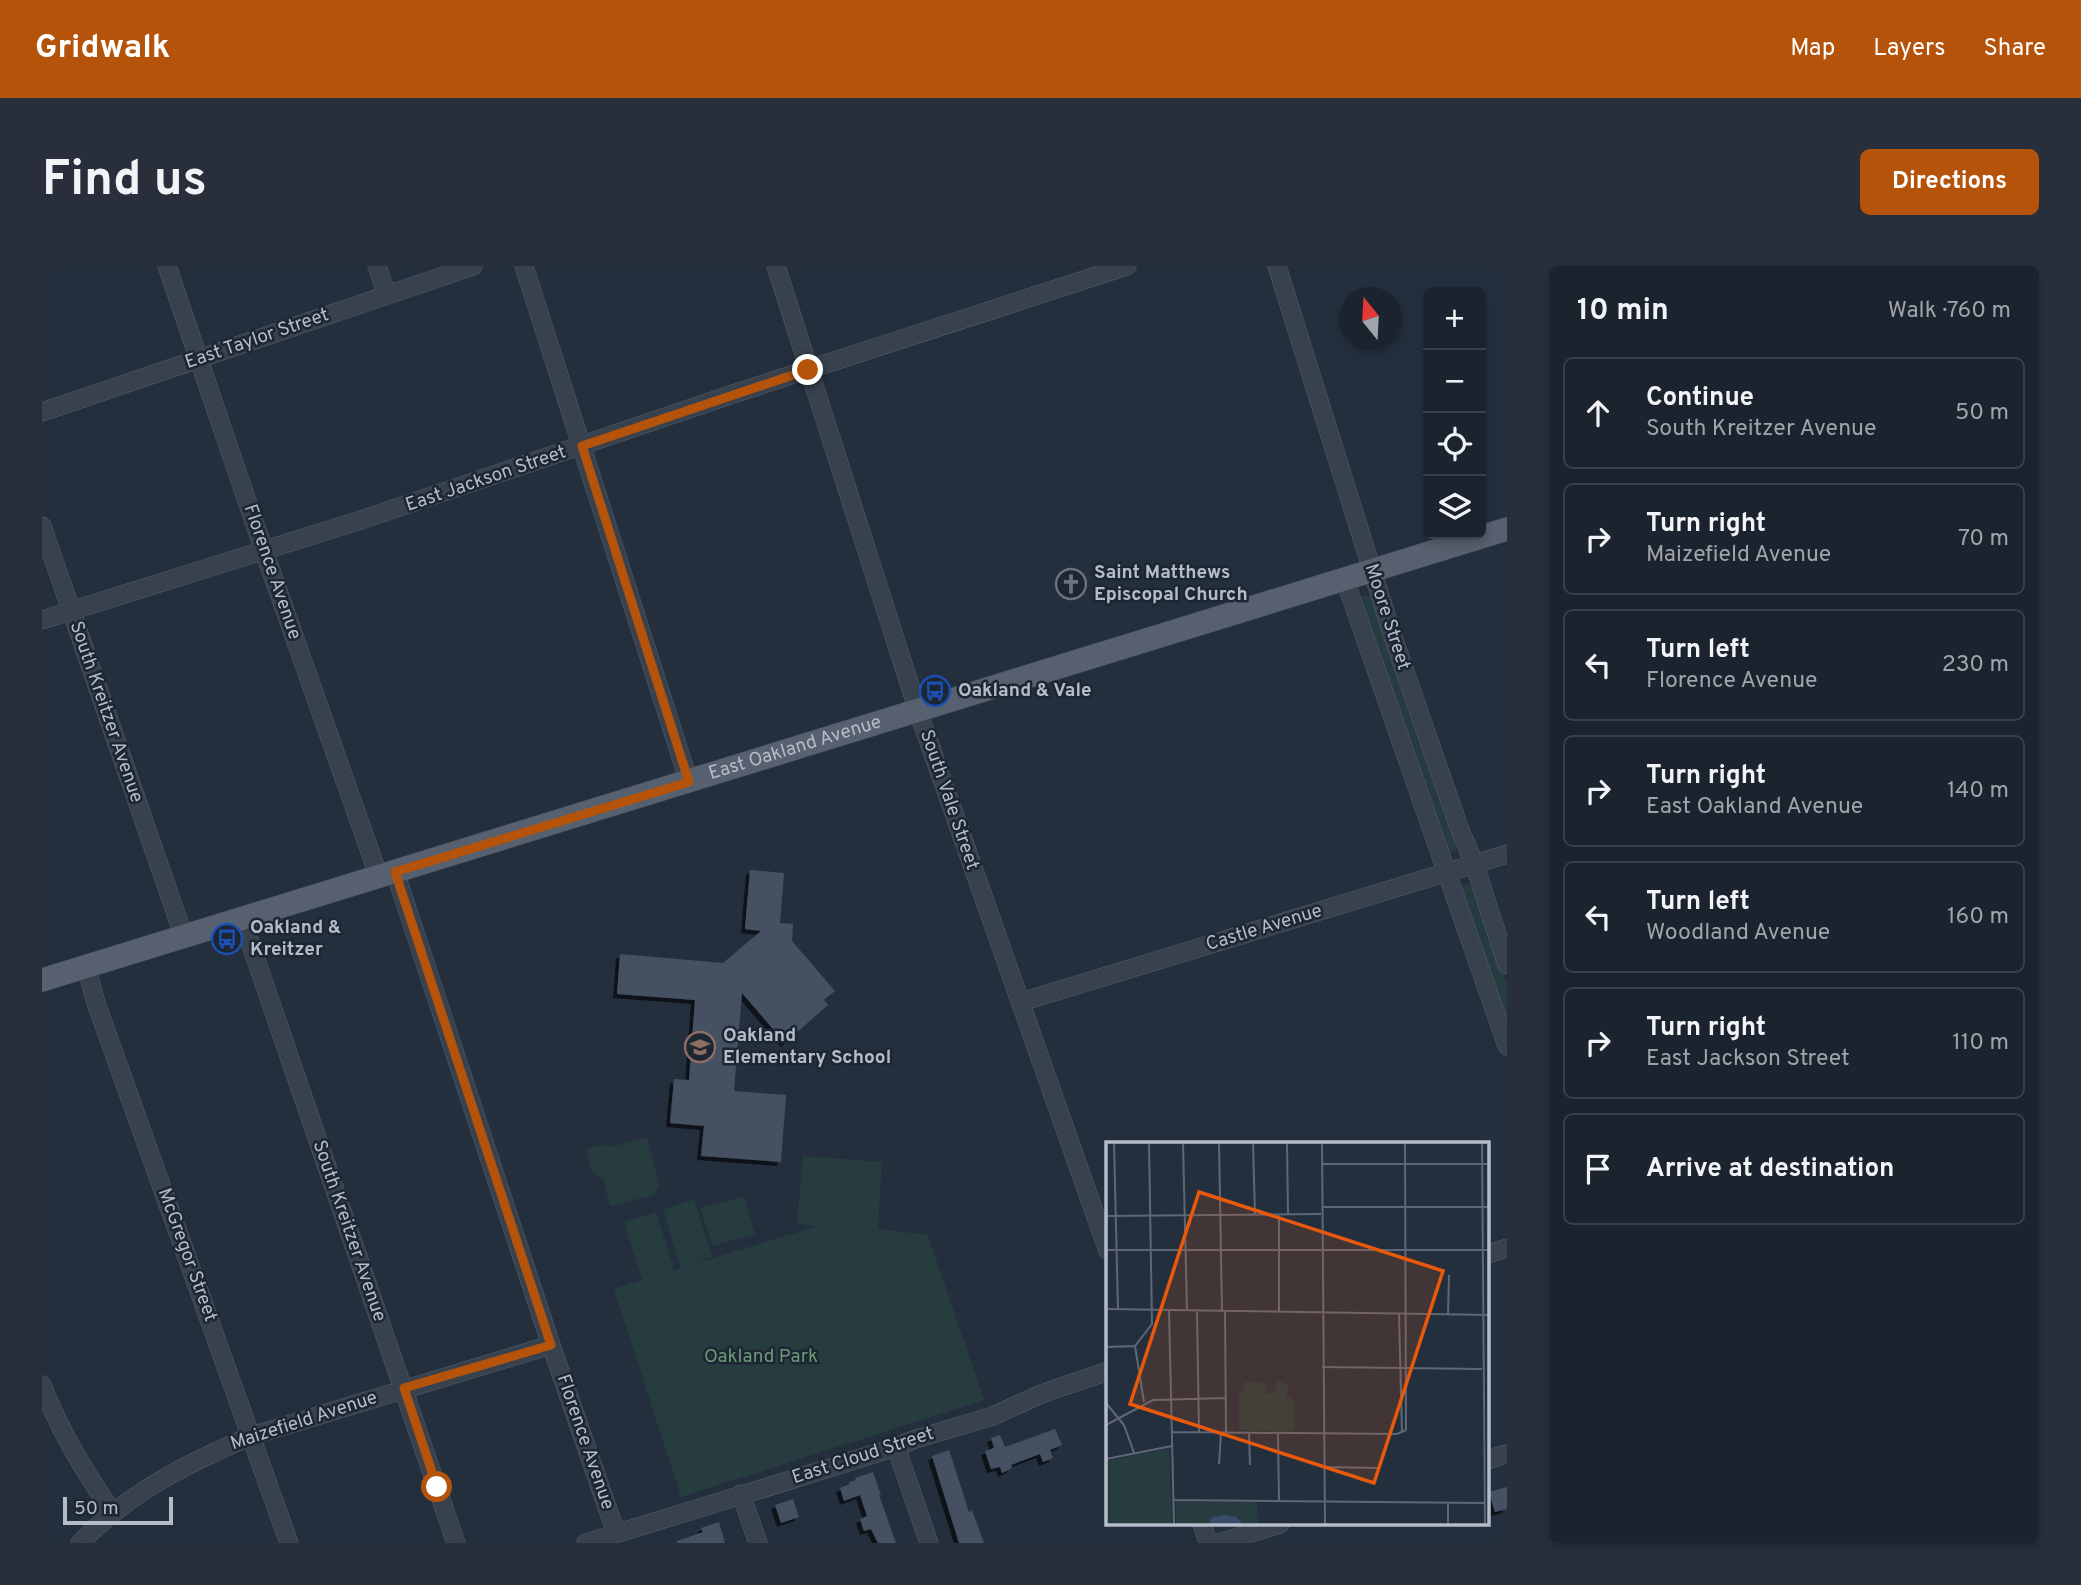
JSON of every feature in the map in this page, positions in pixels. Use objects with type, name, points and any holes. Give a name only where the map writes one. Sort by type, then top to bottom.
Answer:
[{"type":"main road","name":"East Oakland Avenue","points":[[42,980],[1507,529]]},
{"type":"street","name":"Florence Avenue","points":[[167,266],[264,551],[387,875],[616,1533]]},
{"type":"street","points":[[377,266],[387,295]]},
{"type":"street","name":"East Taylor Street","points":[[42,412],[473,266]]},
{"type":"street","points":[[524,266],[689,782]]},
{"type":"street","name":"South Vale Street","points":[[775,266],[918,711],[1106,1245]]},
{"type":"street","name":"East Jackson Street","points":[[42,620],[446,493],[808,370],[1127,266]]},
{"type":"street","name":"Moore Street","points":[[1277,266],[1371,571],[1507,965]]},
{"type":"street","name":"South Kreitzer Avenue","points":[[42,526],[184,937]]},
{"type":"street","name":"Moore Street","points":[[1345,580],[1507,1045]]},
{"type":"street","name":"Castle Avenue","points":[[1021,1002],[1507,854]]},
{"type":"street","name":"South Kreitzer Avenue","points":[[242,919],[456,1543]]},
{"type":"street","name":"McGregor Street","points":[[86,967],[96,1003],[289,1543]]},
{"type":"street","points":[[1490,1253],[1507,1248]]},
{"type":"street","name":"Maizefield Avenue","points":[[80,1543],[113,1513],[156,1482],[185,1465],[251,1436],[551,1345]]},
{"type":"street","name":"East Cloud Street","points":[[586,1543],[993,1416],[1041,1394],[1106,1372]]},
{"type":"street","points":[[42,1385],[64,1436],[113,1513]]},
{"type":"street","points":[[897,1447],[929,1543]]},
{"type":"street","points":[[741,1494],[758,1543]]},
{"type":"street","points":[[1203,1526],[1208,1543]]},
{"type":"street","points":[[1219,1543],[1274,1526]]},
{"type":"green space","points":[[1363,596],[1372,600],[1458,846],[1453,853],[1449,853],[1359,600]]},
{"type":"green space","points":[[1465,884],[1474,890],[1507,984],[1507,1030],[1459,893]]},
{"type":"green space","points":[[647,1137],[659,1185],[654,1195],[610,1206],[603,1178],[593,1174],[586,1149],[604,1144],[611,1147]]},
{"type":"green space","name":"Oakland Park","points":[[803,1156],[882,1162],[878,1229],[928,1235],[984,1400],[681,1497],[614,1289],[642,1280],[624,1222],[656,1212],[674,1269],[668,1272],[681,1268],[663,1210],[694,1199],[712,1257],[687,1266],[818,1226],[797,1224]]},
{"type":"green space","points":[[744,1197],[755,1234],[713,1246],[700,1208]]},
{"type":"building","name":"Oakland Elementary School","points":[[750,870],[784,873],[780,923],[793,924],[792,941],[835,991],[824,1000],[828,1005],[785,1043],[742,993],[734,1091],[786,1095],[781,1162],[701,1156],[704,1126],[670,1123],[674,1079],[689,1080],[695,1000],[617,994],[620,954],[723,963],[761,931],[745,929]]},
{"type":"building","points":[[1055,1429],[1062,1445],[1050,1450],[1053,1458],[1043,1462],[1040,1454],[1011,1465],[1012,1468],[1002,1473],[1000,1467],[991,1469],[985,1451],[994,1448],[991,1438],[1000,1435],[1005,1447]]},
{"type":"building","points":[[949,1450],[969,1512],[972,1510],[984,1543],[959,1543],[932,1456]]},
{"type":"building","points":[[873,1472],[896,1543],[878,1543],[871,1529],[864,1531],[860,1519],[867,1516],[860,1495],[844,1501],[840,1488],[856,1480],[855,1478]]},
{"type":"building","points":[[1507,1487],[1507,1509],[1495,1512],[1490,1492]]},
{"type":"building","points":[[793,1499],[799,1517],[781,1523],[775,1505]]},
{"type":"building","points":[[719,1522],[725,1543],[677,1543],[703,1532],[701,1528]]},
{"type":"place","name":"Saint Matthews Episcopal Church","points":[[1071,584]]},
{"type":"place","name":"Oakland & Vale","points":[[935,691]]},
{"type":"place","name":"Oakland & Kreitzer","points":[[227,939]]},
{"type":"place","name":"Oakland Elementary School","points":[[700,1047]]},
{"type":"route","points":[[437,1487],[404,1388],[551,1345],[395,872],[689,782],[582,446],[808,370]]}]
